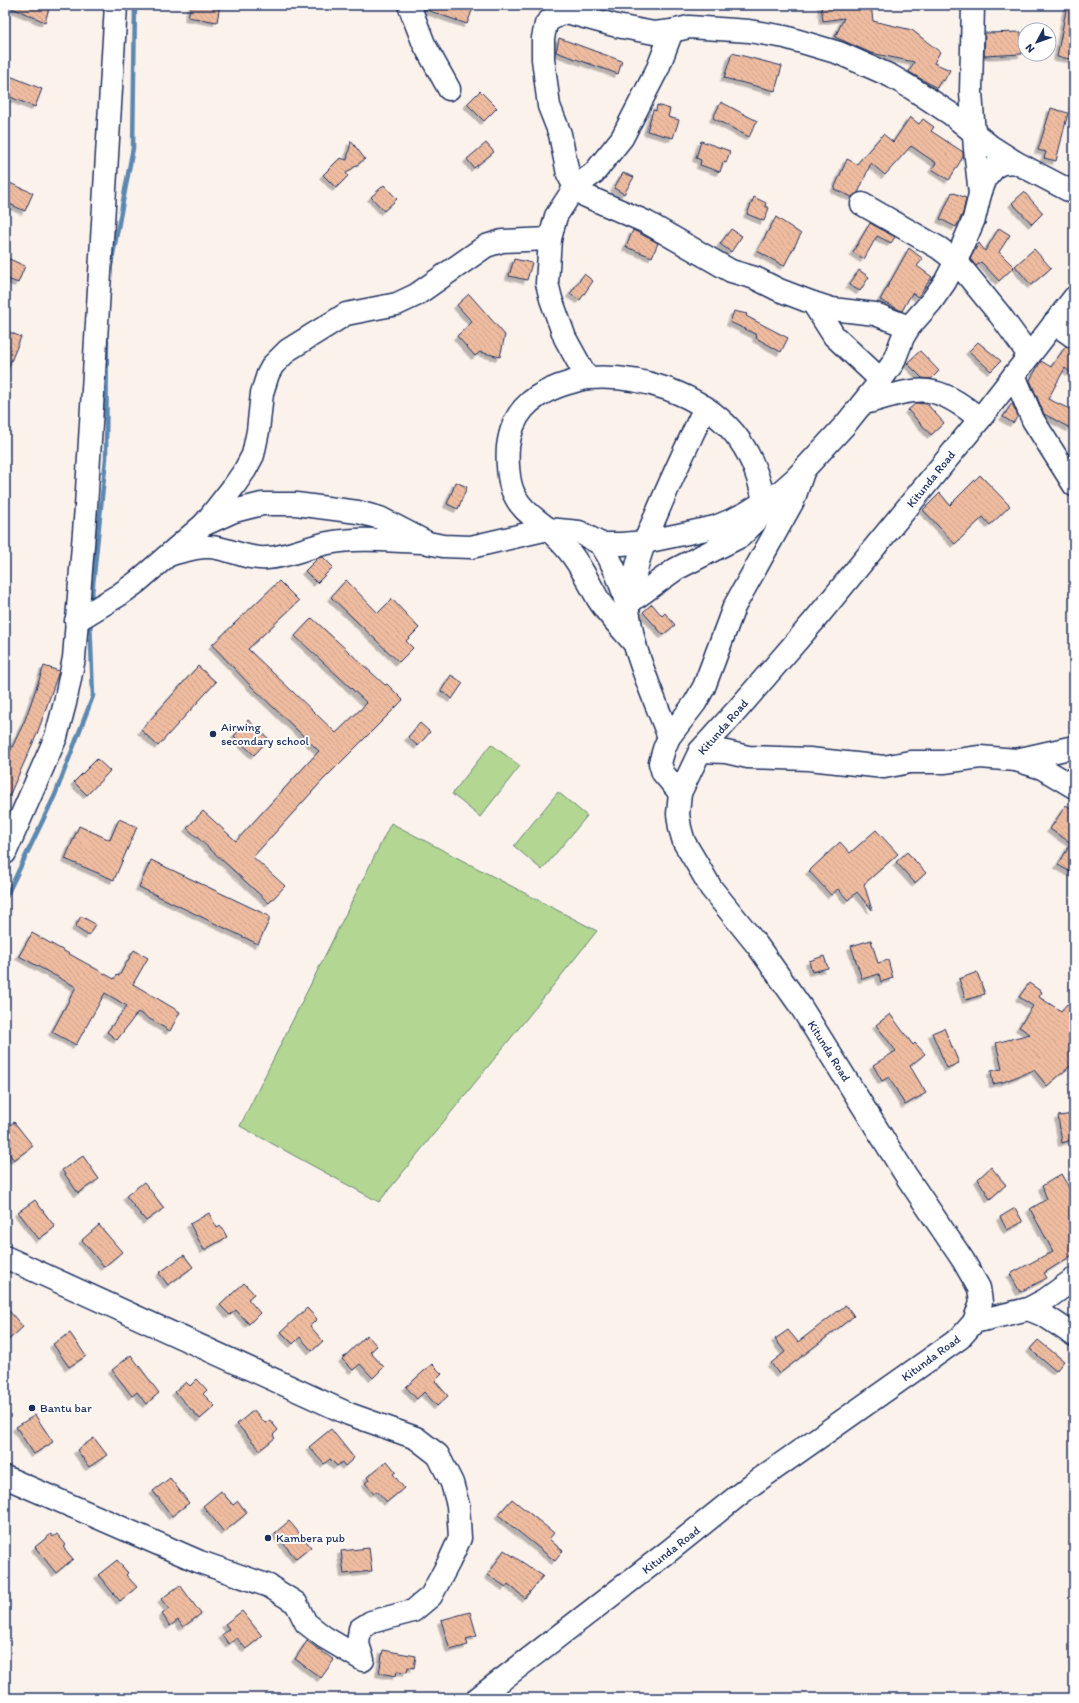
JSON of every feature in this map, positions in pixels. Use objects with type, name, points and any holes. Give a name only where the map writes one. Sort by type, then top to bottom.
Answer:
[{"type":"street","points":[[5,853],[56,737],[71,674],[87,500],[116,5]]},
{"type":"street","points":[[409,5],[424,44],[449,89]]},
{"type":"street","points":[[973,5],[971,66],[974,133],[980,194]]},
{"type":"street","points":[[909,327],[874,314],[832,309],[813,304],[755,278],[731,271],[652,225],[586,196],[575,187],[568,174],[560,134],[548,106],[543,59],[546,24],[551,19],[566,12],[638,31],[654,33],[689,27],[749,31],[785,37],[839,53],[891,76],[913,89],[951,114],[990,146],[1015,162],[1074,193]]},
{"type":"street","points":[[587,378],[565,338],[551,300],[547,283],[550,239],[556,216],[575,187],[594,173],[622,138],[658,68],[672,31]]},
{"type":"street","points":[[601,544],[645,542],[715,527],[748,512],[789,485],[862,404],[893,363],[903,337],[909,327],[936,295],[956,261],[974,219],[980,194],[986,178],[996,166],[1004,163],[1015,162]]},
{"type":"street","points":[[862,204],[939,248],[956,261],[1000,315],[1029,355]]},
{"type":"street","points":[[76,621],[131,587],[169,555],[203,524],[234,486],[253,455],[258,431],[262,393],[268,374],[273,365],[288,350],[346,314],[397,304],[416,295],[486,246],[502,241],[550,239]]},
{"type":"street","name":"Kitunda Road","points":[[478,1698],[669,1551],[750,1486],[960,1338],[974,1322],[981,1302],[978,1288],[963,1260],[907,1177],[801,1007],[758,945],[712,888],[684,842],[678,814],[680,792],[700,751],[814,621],[980,419],[1074,298]]},
{"type":"street","points":[[813,304],[834,336],[881,380]]},
{"type":"street","points":[[1054,323],[1074,337]]},
{"type":"street","points":[[1014,375],[1033,420],[1074,485]]},
{"type":"street","points":[[635,644],[599,601],[569,551],[548,529],[524,510],[513,494],[507,454],[510,435],[517,418],[527,404],[538,396],[555,388],[587,378],[621,379],[667,389],[705,407],[734,433],[750,458],[760,482],[772,497]]},
{"type":"street","points":[[862,404],[914,389],[931,391],[948,396],[980,419]]},
{"type":"street","points":[[670,737],[646,680],[635,644],[630,602],[636,567],[645,542],[664,496],[705,407]]},
{"type":"street","points":[[680,792],[663,774],[660,763],[670,737],[695,703],[704,687],[734,607],[793,501],[803,471]]},
{"type":"street","points":[[630,602],[676,569],[741,536],[757,520],[772,497]]},
{"type":"street","points":[[203,524],[234,511],[262,504],[296,504],[346,510],[380,518],[428,543]]},
{"type":"street","points":[[169,555],[198,548],[211,547],[250,557],[265,559],[282,557],[328,543],[352,540],[428,543],[443,546],[471,547],[548,529],[579,532],[601,544],[612,562],[630,602]]},
{"type":"street","points":[[1016,760],[1074,747]]},
{"type":"street","points":[[700,751],[726,752],[748,757],[802,759],[884,768],[910,762],[944,762],[980,757],[1016,760],[1042,768],[1074,787]]},
{"type":"street","points":[[5,1477],[200,1562],[269,1586],[296,1603],[306,1623],[324,1637],[363,1660],[358,1644],[360,1629],[371,1622],[413,1611],[431,1596],[460,1538],[458,1505],[452,1483],[438,1455],[416,1438],[348,1414],[7,1262]]},
{"type":"street","points":[[974,1322],[1028,1309],[1045,1300],[1074,1279]]},
{"type":"street","points":[[1028,1309],[1045,1316],[1074,1335]]},
{"type":"green space","points":[[491,744],[520,766],[480,817],[452,794]]},
{"type":"green space","points":[[558,792],[587,816],[542,870],[514,846]]},
{"type":"green space","points":[[391,823],[597,931],[379,1202],[240,1126]]},
{"type":"building","points":[[5,5],[50,5],[45,22]]},
{"type":"building","points":[[191,5],[220,5],[217,22],[188,17]]},
{"type":"building","points":[[422,5],[464,5],[473,8],[467,24],[424,9]]},
{"type":"building","points":[[821,5],[871,5],[873,21],[912,30],[940,52],[934,63],[950,70],[944,81],[941,80],[937,88],[909,72],[914,62],[871,53],[835,37],[844,18],[823,21]]},
{"type":"building","points":[[1067,5],[1074,5],[1074,42],[1071,59],[1057,57]]},
{"type":"building","points":[[1017,32],[1017,54],[984,56],[985,33]]},
{"type":"building","points":[[559,38],[622,61],[618,74],[556,52]]},
{"type":"building","points":[[732,53],[782,66],[775,91],[724,78]]},
{"type":"building","points":[[5,74],[42,89],[35,107],[5,95]]},
{"type":"building","points":[[480,91],[497,108],[484,121],[467,104]]},
{"type":"building","points":[[721,102],[757,121],[749,137],[713,118]]},
{"type":"building","points":[[657,105],[670,109],[668,117],[679,120],[673,138],[647,131],[653,110],[656,111]]},
{"type":"building","points":[[1051,108],[1068,113],[1056,161],[1044,158],[1046,152],[1038,150]]},
{"type":"building","points":[[910,117],[919,124],[923,119],[934,127],[931,131],[963,152],[963,157],[949,180],[932,169],[936,163],[911,146],[885,175],[871,163],[858,193],[852,197],[834,189],[847,159],[857,164],[883,134],[893,142]]},
{"type":"building","points":[[351,141],[365,159],[346,173],[348,176],[336,188],[323,175],[340,158],[347,160]]},
{"type":"building","points":[[701,141],[730,151],[726,163],[723,162],[720,172],[700,165],[701,160],[696,158]]},
{"type":"building","points":[[486,143],[494,152],[474,168],[467,159]]},
{"type":"building","points":[[623,173],[634,177],[624,194],[614,188]]},
{"type":"building","points":[[5,181],[33,193],[25,211],[5,202]]},
{"type":"building","points":[[384,185],[397,199],[384,211],[371,197]]},
{"type":"building","points":[[952,192],[966,198],[963,213],[956,227],[940,219]]},
{"type":"building","points":[[1024,192],[1043,213],[1032,224],[1012,203]]},
{"type":"building","points":[[754,197],[766,203],[765,206],[769,208],[764,221],[747,214]]},
{"type":"building","points":[[776,217],[801,234],[784,266],[757,251]]},
{"type":"building","points":[[870,223],[895,237],[891,243],[877,236],[864,259],[853,252]]},
{"type":"building","points":[[999,228],[1010,235],[999,252],[1014,267],[999,281],[981,262],[976,266],[970,259],[979,243],[985,251]]},
{"type":"building","points":[[731,229],[742,236],[731,252],[720,244]]},
{"type":"building","points":[[633,230],[658,243],[652,257],[626,247]]},
{"type":"building","points":[[909,248],[923,259],[917,266],[932,277],[918,297],[912,293],[902,311],[880,300]]},
{"type":"building","points":[[1034,249],[1051,268],[1031,285],[1015,266]]},
{"type":"building","points":[[5,257],[25,266],[18,283],[5,278]]},
{"type":"building","points":[[514,259],[532,263],[527,280],[509,276]]},
{"type":"building","points":[[859,270],[869,277],[860,291],[849,285]]},
{"type":"building","points":[[584,274],[593,281],[580,300],[570,294]]},
{"type":"building","points":[[469,294],[505,335],[500,357],[480,352],[475,356],[457,336],[472,322],[457,305]]},
{"type":"building","points":[[734,311],[747,314],[746,316],[788,338],[781,352],[756,338],[757,335],[730,322]]},
{"type":"building","points":[[5,330],[21,337],[5,376]]},
{"type":"building","points":[[978,342],[1001,361],[991,371],[969,351]]},
{"type":"building","points":[[1066,346],[1074,351],[1074,375],[1065,368],[1048,399],[1074,411],[1074,420],[1070,428],[1044,414],[1030,380],[1041,361],[1051,367]]},
{"type":"building","points":[[920,351],[939,371],[931,379],[922,378],[907,363]]},
{"type":"building","points":[[916,403],[927,404],[944,423],[931,435],[908,410]]},
{"type":"building","points":[[1012,403],[1018,416],[1013,423],[1003,417]]},
{"type":"building","points":[[980,475],[1010,506],[990,525],[983,517],[955,544],[923,510],[940,493],[950,505]]},
{"type":"building","points":[[456,482],[467,487],[458,509],[447,504]]},
{"type":"building","points":[[323,557],[333,567],[317,583],[305,571],[318,558]]},
{"type":"building","points":[[346,580],[378,613],[392,599],[419,628],[406,641],[413,648],[399,662],[331,597]]},
{"type":"building","points":[[279,581],[299,601],[248,649],[336,733],[367,703],[295,636],[312,618],[403,700],[322,781],[253,857],[285,886],[269,903],[187,828],[203,811],[236,841],[319,751],[251,686],[212,645]]},
{"type":"building","points":[[652,604],[662,616],[665,613],[675,625],[663,635],[643,612]]},
{"type":"building","points":[[44,666],[59,671],[37,734],[5,805],[5,762],[25,720]]},
{"type":"building","points":[[198,666],[216,682],[158,746],[141,730]]},
{"type":"building","points":[[451,675],[463,683],[452,699],[441,691]]},
{"type":"building","points":[[248,720],[269,739],[254,755],[234,736]]},
{"type":"building","points":[[420,723],[430,732],[418,746],[408,737]]},
{"type":"building","points":[[97,759],[110,771],[87,795],[74,782]]},
{"type":"building","points":[[1066,805],[1074,810],[1074,874],[1058,865],[1071,843],[1050,829]]},
{"type":"building","points":[[119,819],[137,827],[114,880],[65,859],[79,826],[110,840]]},
{"type":"building","points":[[876,830],[898,854],[864,884],[872,910],[857,892],[848,900],[838,889],[831,895],[809,871],[840,842],[850,853]]},
{"type":"building","points":[[907,852],[926,873],[915,883],[896,862]]},
{"type":"building","points":[[151,860],[269,916],[269,921],[258,944],[139,887]]},
{"type":"building","points":[[81,916],[95,924],[89,936],[75,927]]},
{"type":"building","points":[[32,933],[114,979],[117,975],[119,976],[134,950],[148,958],[133,984],[180,1012],[170,1031],[138,1012],[117,1040],[107,1032],[127,1006],[105,993],[76,1045],[52,1032],[76,987],[19,956]]},
{"type":"building","points":[[871,940],[878,963],[888,960],[893,978],[881,982],[879,974],[862,979],[851,946]]},
{"type":"building","points":[[824,956],[828,968],[812,972],[809,961]]},
{"type":"building","points":[[977,972],[985,994],[966,1000],[959,979]]},
{"type":"building","points":[[1029,983],[1042,992],[1039,997],[1061,1011],[1067,1004],[1074,1009],[1074,1063],[1047,1086],[1034,1070],[1003,1082],[993,1084],[991,1071],[1002,1069],[996,1043],[1030,1034],[1019,1027],[1033,1006],[1019,997]]},
{"type":"building","points":[[890,1014],[913,1045],[915,1043],[925,1054],[910,1066],[926,1093],[905,1105],[889,1077],[882,1081],[873,1065],[896,1051],[876,1025]]},
{"type":"building","points":[[944,1028],[959,1063],[947,1068],[932,1033]]},
{"type":"building","points":[[1074,1114],[1074,1139],[1062,1143],[1058,1116]]},
{"type":"building","points":[[14,1122],[33,1146],[14,1160],[5,1148],[5,1129]]},
{"type":"building","points":[[83,1156],[99,1179],[78,1193],[62,1170]]},
{"type":"building","points":[[991,1167],[1006,1185],[990,1199],[978,1179]]},
{"type":"building","points":[[1061,1174],[1074,1196],[1074,1200],[1069,1203],[1074,1211],[1074,1254],[1044,1273],[1047,1278],[1020,1292],[1010,1274],[1053,1251],[1030,1209],[1047,1199],[1042,1186]]},
{"type":"building","points":[[144,1182],[164,1208],[146,1221],[126,1196]]},
{"type":"building","points":[[35,1200],[55,1227],[39,1239],[18,1212]]},
{"type":"building","points":[[1015,1208],[1023,1222],[1007,1230],[1000,1217]]},
{"type":"building","points":[[209,1213],[217,1228],[221,1226],[227,1237],[204,1250],[190,1224]]},
{"type":"building","points":[[99,1225],[122,1252],[104,1267],[82,1240]]},
{"type":"building","points":[[184,1255],[193,1267],[168,1285],[159,1273]]},
{"type":"building","points":[[244,1283],[254,1294],[248,1299],[260,1313],[249,1324],[236,1310],[230,1315],[220,1305]]},
{"type":"building","points":[[846,1305],[854,1316],[779,1374],[771,1363],[785,1352],[775,1339],[788,1330],[798,1342]]},
{"type":"building","points":[[5,1306],[23,1327],[5,1343]]},
{"type":"building","points":[[307,1308],[317,1319],[310,1326],[323,1341],[312,1351],[300,1337],[293,1344],[281,1332]]},
{"type":"building","points":[[70,1333],[86,1356],[69,1367],[53,1344]]},
{"type":"building","points":[[367,1335],[377,1346],[370,1352],[384,1367],[373,1378],[360,1364],[353,1370],[342,1359]]},
{"type":"building","points":[[1038,1340],[1064,1361],[1056,1371],[1030,1349]]},
{"type":"building","points":[[131,1355],[159,1393],[146,1404],[137,1392],[132,1396],[112,1370]]},
{"type":"building","points":[[432,1364],[442,1374],[435,1381],[448,1396],[437,1406],[424,1392],[417,1399],[406,1387]]},
{"type":"building","points":[[197,1379],[207,1390],[203,1394],[215,1406],[200,1419],[175,1392],[186,1382],[190,1386]]},
{"type":"building","points":[[254,1410],[265,1423],[270,1420],[278,1430],[273,1435],[275,1438],[260,1450],[237,1424]]},
{"type":"building","points":[[35,1415],[53,1442],[34,1454],[16,1427]]},
{"type":"building","points":[[331,1429],[354,1458],[345,1466],[342,1462],[337,1466],[330,1459],[324,1464],[309,1447]]},
{"type":"building","points":[[94,1438],[107,1455],[89,1467],[77,1450]]},
{"type":"building","points":[[387,1461],[396,1472],[393,1474],[404,1488],[387,1502],[377,1491],[374,1493],[365,1483],[369,1480],[367,1477]]},
{"type":"building","points":[[170,1478],[189,1503],[172,1516],[153,1491]]},
{"type":"building","points":[[221,1491],[233,1505],[238,1501],[247,1513],[224,1532],[203,1506]]},
{"type":"building","points":[[512,1499],[554,1533],[549,1539],[563,1551],[555,1561],[498,1515]]},
{"type":"building","points":[[289,1521],[311,1547],[296,1559],[275,1533]]},
{"type":"building","points":[[51,1534],[53,1537],[57,1534],[66,1545],[63,1547],[73,1559],[56,1573],[35,1547]]},
{"type":"building","points":[[369,1548],[372,1571],[344,1574],[341,1551]]},
{"type":"building","points":[[504,1550],[543,1576],[525,1598],[508,1584],[506,1587],[488,1575]]},
{"type":"building","points":[[117,1560],[128,1573],[126,1575],[137,1587],[120,1601],[98,1575]]},
{"type":"building","points":[[180,1585],[201,1614],[183,1627],[178,1620],[170,1626],[162,1614],[169,1609],[161,1599]]},
{"type":"building","points":[[242,1611],[262,1636],[246,1649],[237,1638],[229,1644],[222,1635],[229,1629],[225,1624]]},
{"type":"building","points":[[470,1612],[477,1636],[466,1639],[468,1645],[450,1650],[441,1620]]},
{"type":"building","points":[[307,1641],[334,1660],[321,1678],[295,1659]]},
{"type":"building","points":[[383,1650],[416,1656],[414,1668],[408,1667],[407,1672],[397,1671],[396,1676],[379,1673]]},
{"type":"waterway","points":[[111,265],[133,148],[135,5]]},
{"type":"waterway","points":[[91,604],[106,458],[107,340]]},
{"type":"waterway","points":[[5,899],[55,795],[93,696],[90,619]]},
{"type":"place","name":"Airwing secondary school","points":[[213,734]]},
{"type":"place","name":"Bantu bar","points":[[32,1408]]},
{"type":"place","name":"Kambera pub","points":[[268,1538]]}]
